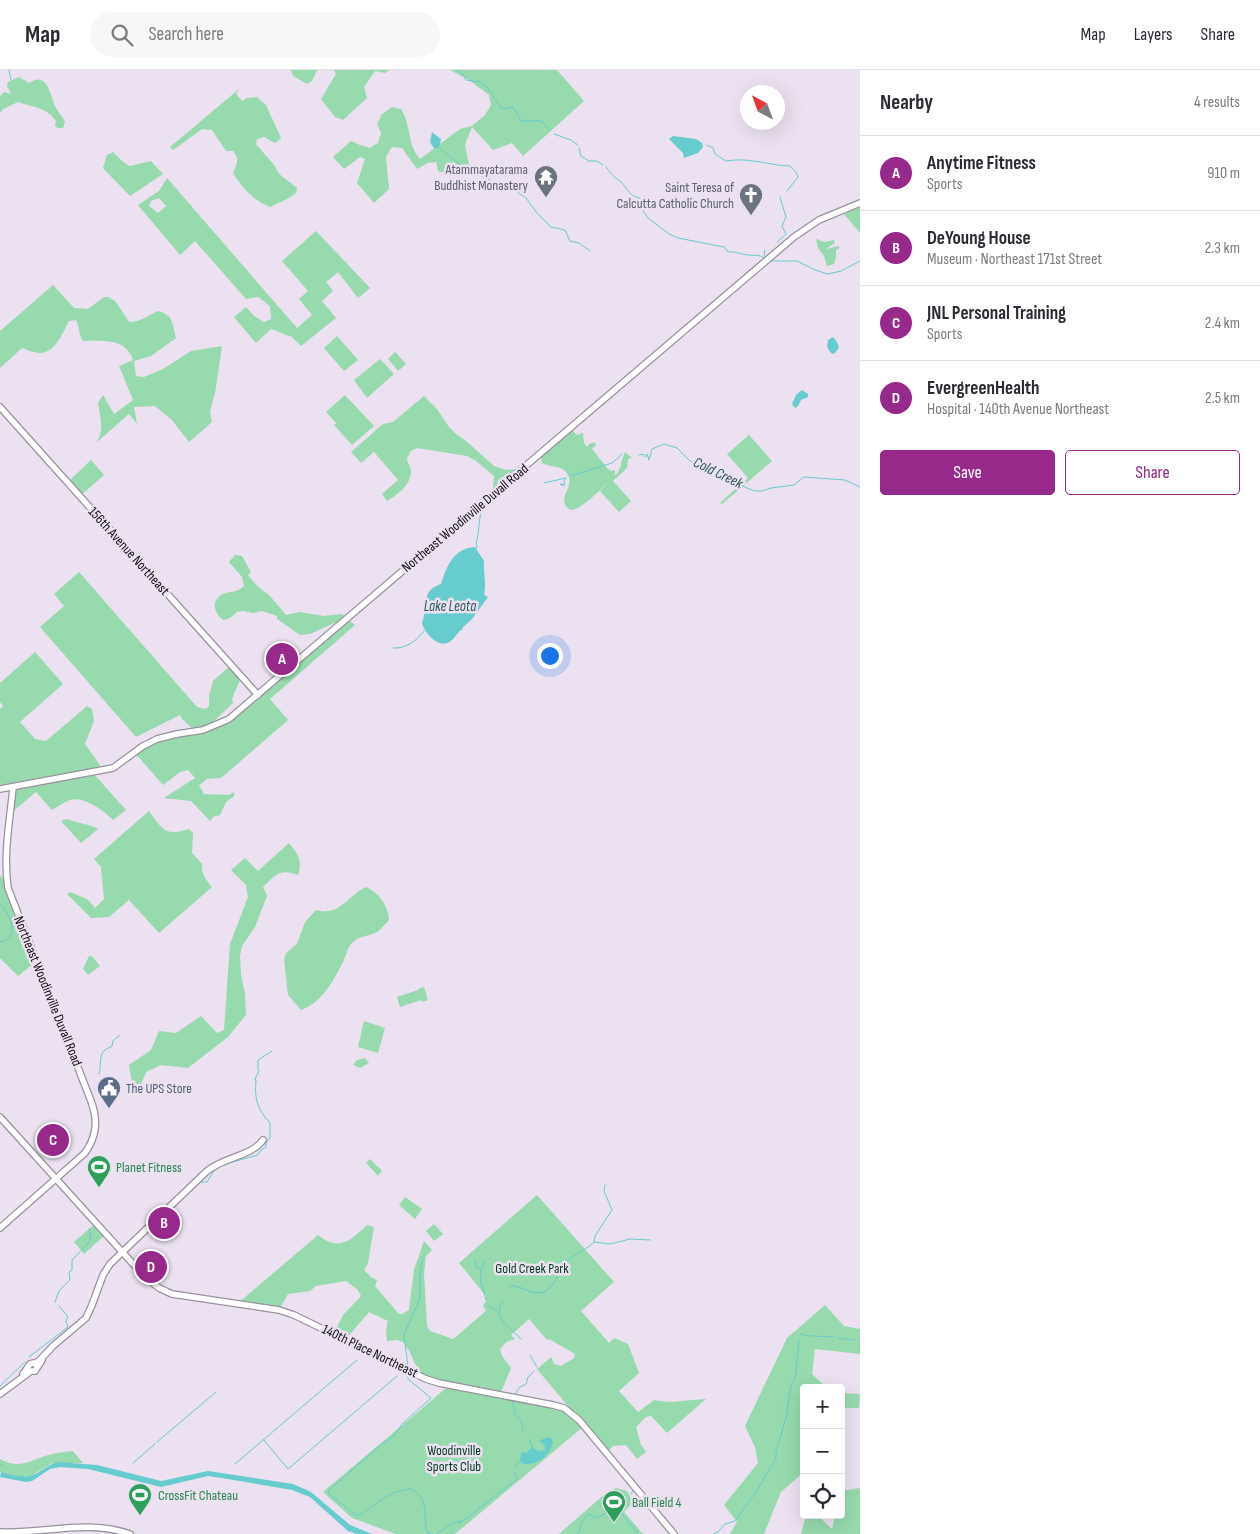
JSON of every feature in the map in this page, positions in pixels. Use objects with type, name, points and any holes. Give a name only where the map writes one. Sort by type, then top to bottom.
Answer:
[{"type":"main road","name":"Northeast Woodinville Duvall Road","points":[[0,790],[113,768],[157,739],[203,730],[223,722],[234,715],[794,237],[819,220],[860,203]]},
{"type":"main road","name":"156th Avenue Northeast","points":[[0,407],[258,696]]},
{"type":"main road","name":"Northeast Woodinville Duvall Road","points":[[0,1228],[80,1159],[92,1143],[95,1128],[95,1114],[8,888],[6,856],[13,787]]},
{"type":"main road","name":"140th Place Northeast","points":[[0,1117],[148,1280],[160,1288],[182,1297],[279,1310],[294,1315],[432,1381],[564,1408],[578,1420],[674,1534]]},
{"type":"main road","points":[[0,1392],[29,1369],[30,1364],[36,1365],[86,1318],[105,1271],[122,1252],[207,1171],[220,1162],[255,1148],[263,1140]]},
{"type":"main road","points":[[0,1532],[91,1527],[130,1534]]},
{"type":"green space","points":[[291,70],[317,70],[312,81],[307,84],[293,76]]},
{"type":"green space","points":[[334,70],[389,70],[385,73],[375,71],[364,87],[367,98],[343,120],[335,117],[321,99],[336,74]]},
{"type":"green space","points":[[450,70],[557,70],[584,101],[523,156],[512,143],[493,150],[472,127],[465,145],[469,164],[455,173],[438,171],[436,162],[428,163],[417,169],[402,148],[392,147],[386,157],[389,189],[374,203],[357,183],[365,159],[360,157],[344,169],[333,157],[351,141],[370,148],[378,143],[381,133],[377,124],[382,114],[392,107],[401,109],[407,122],[413,147],[420,159],[460,129],[472,126],[485,115],[491,105],[489,95],[469,80]]},
{"type":"green space","points":[[19,77],[29,83],[35,80],[44,82],[65,122],[63,128],[55,126],[56,121],[49,113],[18,102],[3,109],[0,113],[0,96],[4,92],[11,94],[7,86],[8,82]]},
{"type":"green space","points":[[239,89],[236,94],[242,101],[247,98],[257,97],[266,105],[281,138],[275,143],[264,137],[257,139],[256,144],[274,165],[279,174],[297,188],[296,193],[270,207],[254,198],[240,184],[233,173],[237,157],[233,151],[226,151],[212,130],[202,129],[173,150],[170,147]]},
{"type":"green space","points":[[113,152],[130,166],[151,161],[163,174],[130,196],[103,168],[107,155]]},
{"type":"green space","points":[[167,178],[297,328],[312,315],[299,299],[308,291],[282,261],[316,231],[370,288],[358,298],[338,272],[326,282],[333,291],[322,301],[336,318],[301,346],[292,337],[271,329],[256,343],[234,317],[246,307],[254,316],[264,322],[271,319],[270,306],[258,297],[246,299],[195,241],[180,255],[138,205],[159,191]],"holes":[[[159,198],[166,206],[158,213],[149,206],[151,201]]]},
{"type":"green space","points":[[860,207],[860,233],[844,214]]},
{"type":"green space","points":[[816,239],[825,242],[834,240],[835,243],[827,249],[838,246],[840,248],[836,250],[834,264],[827,266],[824,256],[818,248]]},
{"type":"green space","points":[[53,285],[74,308],[88,309],[104,297],[109,297],[116,302],[129,322],[141,320],[158,311],[170,318],[176,338],[151,356],[134,361],[136,376],[144,377],[163,369],[191,351],[222,346],[215,393],[210,411],[212,422],[189,442],[172,420],[155,406],[134,407],[137,424],[129,414],[96,443],[101,429],[98,403],[103,395],[114,414],[133,400],[119,366],[133,360],[130,353],[119,344],[106,341],[83,341],[76,320],[69,321],[58,342],[50,350],[39,353],[22,348],[0,368],[0,331]]},
{"type":"green space","points":[[337,336],[358,360],[344,371],[324,348]]},
{"type":"green space","points":[[395,352],[406,364],[398,371],[388,359]]},
{"type":"green space","points":[[380,359],[394,374],[367,398],[354,380]]},
{"type":"green space","points":[[345,395],[374,426],[352,445],[334,425],[336,423],[326,412]]},
{"type":"green space","points":[[424,396],[437,409],[456,434],[494,466],[506,470],[520,469],[497,489],[493,488],[494,476],[467,456],[417,448],[411,451],[407,458],[411,472],[408,482],[387,501],[382,494],[398,480],[374,452],[361,463],[351,452],[383,424],[393,422]]},
{"type":"green space","points":[[570,431],[577,435],[583,433],[584,443],[587,447],[595,442],[596,445],[592,449],[608,469],[611,471],[615,470],[615,475],[621,466],[625,452],[631,457],[628,459],[627,468],[613,481],[631,501],[619,512],[600,491],[611,479],[578,508],[569,509],[565,504],[565,495],[569,486],[568,475],[562,469],[542,463],[541,457]]},
{"type":"green space","points":[[749,435],[772,461],[722,504],[720,503],[748,478],[727,454]]},
{"type":"green space","points":[[91,460],[104,475],[80,496],[68,482]]},
{"type":"green space","points":[[235,555],[242,556],[251,572],[248,575],[286,615],[299,612],[324,616],[342,614],[355,625],[270,699],[288,720],[221,778],[207,779],[199,785],[204,794],[229,795],[234,792],[234,796],[226,802],[220,815],[213,817],[210,821],[191,801],[164,798],[195,778],[188,770],[180,772],[163,785],[135,753],[150,742],[195,731],[180,715],[136,737],[40,627],[64,606],[54,594],[79,572],[197,707],[206,709],[209,706],[209,696],[213,681],[230,666],[241,677],[232,699],[233,703],[214,721],[212,727],[223,722],[341,620],[310,634],[300,635],[277,619],[277,616],[262,611],[253,613],[237,612],[224,620],[215,609],[216,601],[221,595],[238,590],[244,586],[242,577],[229,562]]},
{"type":"green space","points":[[35,652],[63,684],[20,722],[35,739],[46,741],[87,706],[92,709],[94,721],[85,744],[104,771],[93,773],[126,810],[113,820],[87,802],[75,799],[63,803],[52,810],[36,792],[11,813],[13,787],[0,789],[0,709],[3,706],[0,702],[0,683]]},
{"type":"green space","points":[[149,811],[157,823],[169,832],[189,829],[193,833],[192,853],[202,864],[203,874],[212,887],[159,933],[129,900],[109,917],[91,918],[67,894],[70,892],[87,899],[95,908],[104,899],[101,867],[94,859]]},
{"type":"green space","points":[[67,819],[98,829],[81,843],[61,821]]},
{"type":"green space","points":[[289,843],[299,858],[298,875],[287,872],[278,874],[263,887],[267,896],[255,927],[242,946],[240,956],[241,975],[245,994],[246,1015],[228,1037],[188,1068],[161,1065],[146,1072],[138,1092],[132,1083],[129,1065],[151,1050],[159,1031],[176,1033],[201,1016],[217,1033],[224,1030],[230,944],[248,897],[246,885],[231,870],[245,858],[258,871]]},
{"type":"green space","points":[[0,875],[33,964],[18,976],[0,958]]},
{"type":"green space","points":[[366,887],[382,900],[387,909],[389,920],[377,932],[359,938],[351,944],[331,984],[321,997],[301,1010],[288,995],[284,959],[286,953],[297,944],[305,922],[316,910],[334,910]]},
{"type":"green space","points":[[89,956],[93,957],[100,966],[88,975],[83,969]]},
{"type":"green space","points":[[424,987],[428,1000],[422,1002],[421,1000],[400,1007],[397,997]]},
{"type":"green space","points":[[364,1021],[385,1028],[378,1053],[358,1047]]},
{"type":"green space","points":[[365,1058],[369,1063],[360,1068],[353,1065],[357,1060]]},
{"type":"green space","points":[[370,1159],[382,1171],[378,1176],[366,1163]]},
{"type":"green space","name":"Gold Creek Park","points":[[537,1195],[614,1282],[581,1311],[609,1343],[614,1338],[628,1344],[639,1373],[619,1391],[638,1412],[654,1400],[668,1402],[706,1399],[667,1433],[651,1416],[646,1417],[636,1427],[641,1445],[646,1452],[637,1459],[626,1445],[613,1446],[607,1453],[537,1369],[551,1357],[554,1364],[561,1366],[574,1358],[575,1354],[549,1339],[547,1340],[529,1319],[511,1335],[515,1339],[506,1342],[500,1349],[502,1356],[511,1368],[500,1395],[426,1379],[403,1342],[397,1340],[387,1341],[386,1330],[388,1321],[369,1312],[345,1340],[333,1334],[344,1314],[361,1296],[358,1290],[346,1281],[316,1286],[310,1291],[288,1294],[279,1310],[237,1304],[318,1235],[325,1240],[338,1244],[350,1240],[367,1225],[374,1227],[368,1263],[364,1270],[377,1280],[375,1286],[399,1314],[409,1310],[414,1270],[424,1241],[432,1250],[426,1256],[424,1273],[427,1326],[430,1331],[453,1339],[486,1311],[483,1306],[486,1296],[459,1263]]},
{"type":"green space","points":[[405,1197],[422,1209],[415,1219],[399,1205]]},
{"type":"green space","points":[[96,1223],[106,1234],[84,1254],[74,1242]]},
{"type":"green space","points":[[434,1224],[443,1234],[434,1241],[426,1231]]},
{"type":"green space","points":[[825,1305],[844,1326],[860,1329],[860,1354],[815,1349],[812,1374],[823,1384],[800,1384],[800,1475],[781,1492],[764,1534],[730,1534],[737,1522],[724,1505],[758,1463],[755,1447],[745,1426],[787,1338]]},
{"type":"green space","name":"Woodinville Sports Club","points":[[445,1389],[456,1389],[554,1407],[570,1414],[583,1427],[455,1534],[396,1534],[352,1518],[323,1492]]},
{"type":"green space","points":[[845,1393],[860,1394],[859,1408],[845,1408]]},
{"type":"green space","points":[[73,1451],[83,1463],[53,1463],[30,1476],[21,1477],[0,1472],[0,1459],[12,1464],[23,1464],[52,1454]]},
{"type":"green space","points":[[616,1488],[627,1491],[633,1502],[624,1512],[643,1534],[559,1534],[607,1492],[608,1494]]},
{"type":"green space","points":[[859,1488],[860,1534],[801,1534],[805,1519],[821,1519],[832,1529],[834,1519],[845,1519],[845,1490]]},
{"type":"water","points":[[432,132],[441,139],[440,145],[437,148],[434,148],[430,142]]},
{"type":"water","points":[[673,136],[696,139],[702,143],[703,147],[698,153],[684,158],[683,153],[669,139]]},
{"type":"water","points":[[690,197],[701,202],[695,210],[687,201]]},
{"type":"water","points":[[833,337],[839,348],[834,354],[827,347],[828,340]]},
{"type":"water","points":[[802,390],[808,394],[808,397],[801,400],[795,408],[792,404],[796,395]]},
{"type":"water","name":"Lake Leota","points":[[475,547],[484,561],[484,595],[488,597],[463,629],[452,640],[443,644],[434,640],[426,632],[422,623],[426,599],[430,590],[441,584],[448,566],[456,555],[467,548]]},
{"type":"water","points":[[548,1437],[551,1438],[553,1443],[545,1456],[533,1463],[523,1464],[520,1460],[521,1453],[526,1453],[532,1447],[539,1452],[545,1451],[545,1445],[539,1441]]},
{"type":"water","points":[[57,1462],[97,1465],[161,1481],[208,1471],[293,1484],[311,1492],[350,1525],[372,1534],[357,1534],[348,1531],[310,1497],[292,1490],[222,1478],[208,1476],[161,1487],[88,1469],[60,1467],[50,1469],[32,1481],[26,1482],[0,1477],[1,1472],[29,1476]]},
{"type":"waterway","points":[[9,70],[11,80]]},
{"type":"waterway","points":[[457,70],[462,73],[466,80],[480,82],[487,87],[502,109],[513,107],[521,121],[541,121],[549,129]]},
{"type":"waterway","points":[[554,134],[571,140],[578,145]]},
{"type":"waterway","points":[[707,145],[713,148],[715,154],[726,161],[743,160],[790,166],[798,177],[787,191]]},
{"type":"waterway","points":[[439,147],[448,156],[490,180]]},
{"type":"waterway","points":[[579,148],[581,156],[589,161],[597,161],[603,165]]},
{"type":"waterway","points":[[606,167],[631,194],[640,198],[641,208],[648,218],[669,234],[678,238],[724,247],[728,252],[764,258]]},
{"type":"waterway","points":[[496,184],[516,191],[526,198],[551,227],[565,230],[570,241],[579,243],[590,251]]},
{"type":"waterway","points":[[777,242],[786,234],[782,226],[786,217],[780,197]]},
{"type":"waterway","points":[[764,256],[765,250]]},
{"type":"waterway","points":[[771,261],[797,261],[828,274],[841,271],[860,261]]},
{"type":"waterway","name":"Cold Creek","points":[[639,455],[643,454],[645,457],[647,454],[649,460],[652,449],[664,444],[677,448],[690,461],[717,471],[725,478],[754,491],[794,485],[804,477],[845,480],[860,487]]},
{"type":"waterway","points":[[570,476],[612,463],[622,454]]},
{"type":"waterway","points":[[544,483],[566,478],[564,481],[565,485],[560,484],[563,486]]},
{"type":"waterway","points":[[492,498],[499,493]]},
{"type":"waterway","points":[[477,548],[476,543],[481,512],[487,502]]},
{"type":"waterway","points":[[393,648],[403,647],[411,643],[425,630]]},
{"type":"waterway","points":[[0,904],[7,913],[12,925],[10,936],[0,942]]},
{"type":"waterway","points":[[99,1074],[103,1052],[112,1046],[113,1041],[120,1035]]},
{"type":"waterway","points":[[222,1165],[258,1155],[266,1147],[266,1143],[270,1138],[270,1123],[258,1104],[255,1079],[259,1071],[258,1060],[272,1051]]},
{"type":"waterway","points":[[201,1182],[207,1182],[213,1172],[219,1167]]},
{"type":"waterway","points":[[594,1242],[595,1236],[612,1210],[604,1191],[605,1185]]},
{"type":"waterway","points":[[82,1250],[90,1241],[89,1229]]},
{"type":"waterway","points":[[510,1286],[537,1293],[542,1292],[550,1287],[566,1262],[594,1242],[610,1244],[630,1239],[650,1240]]},
{"type":"waterway","points":[[55,1302],[59,1291],[70,1280],[69,1272],[72,1270],[72,1260],[81,1251]]},
{"type":"waterway","points":[[408,1367],[404,1335],[420,1299],[420,1275],[423,1257]]},
{"type":"waterway","points":[[475,1260],[476,1267],[481,1270],[481,1282],[486,1300]]},
{"type":"waterway","points":[[482,1269],[485,1261]]},
{"type":"waterway","points":[[500,1312],[499,1306],[503,1302]]},
{"type":"waterway","points":[[29,1357],[68,1327],[66,1321],[68,1317],[59,1306]]},
{"type":"waterway","points":[[489,1306],[499,1313],[505,1324],[521,1339]]},
{"type":"waterway","points":[[800,1334],[833,1337]]},
{"type":"waterway","points":[[837,1338],[854,1340]]},
{"type":"waterway","points":[[713,1534],[718,1532],[725,1524],[735,1521],[758,1489],[776,1458],[786,1418],[791,1385],[795,1379],[799,1341]]},
{"type":"waterway","points":[[530,1355],[537,1367]]},
{"type":"waterway","points":[[235,1464],[357,1360]]},
{"type":"waterway","points":[[0,1386],[25,1362]]},
{"type":"waterway","points":[[515,1394],[520,1387],[526,1384],[528,1377],[534,1371]]},
{"type":"waterway","points":[[407,1372],[408,1379],[431,1398],[403,1423],[391,1439],[383,1443],[330,1489],[328,1493],[357,1516],[383,1498],[411,1489],[418,1493],[422,1500],[428,1533],[432,1534]]},
{"type":"waterway","points":[[263,1439],[288,1469],[397,1376]]},
{"type":"waterway","points":[[157,1442],[216,1392]]},
{"type":"waterway","points":[[512,1401],[514,1408]]},
{"type":"waterway","points":[[515,1409],[514,1413],[521,1421],[523,1431]]},
{"type":"waterway","points":[[530,1439],[532,1447]]},
{"type":"waterway","points":[[133,1463],[155,1444]]},
{"type":"waterway","points":[[514,1467],[521,1462]]},
{"type":"waterway","points":[[458,1525],[518,1478],[515,1473]]},
{"type":"waterway","points":[[631,1494],[634,1489]]},
{"type":"waterway","points":[[640,1489],[657,1509]]},
{"type":"waterway","points":[[578,1534],[582,1522],[588,1514],[597,1518],[611,1511],[621,1511]]},
{"type":"waterway","points":[[620,1511],[638,1534]]},
{"type":"waterway","points":[[436,1534],[453,1523],[462,1521]]},
{"type":"waterway","points":[[450,1534],[455,1529]]},
{"type":"place","name":"Atammayatarama Buddhist Monastery","points":[[546,198]]},
{"type":"place","name":"Saint Teresa of Calcutta Catholic Church","points":[[751,216]]},
{"type":"place","name":"Anytime Fitness","points":[[282,659]]},
{"type":"place","name":"The UPS Store","points":[[109,1109]]},
{"type":"place","name":"JNL Personal Training","points":[[53,1140]]},
{"type":"place","name":"Planet Fitness","points":[[99,1188]]},
{"type":"place","name":"DeYoung House","points":[[164,1223]]},
{"type":"place","name":"EvergreenHealth","points":[[151,1267]]},
{"type":"place","name":"CrossFit Chateau","points":[[140,1516]]},
{"type":"place","name":"Ball Field 4","points":[[614,1523]]}]
